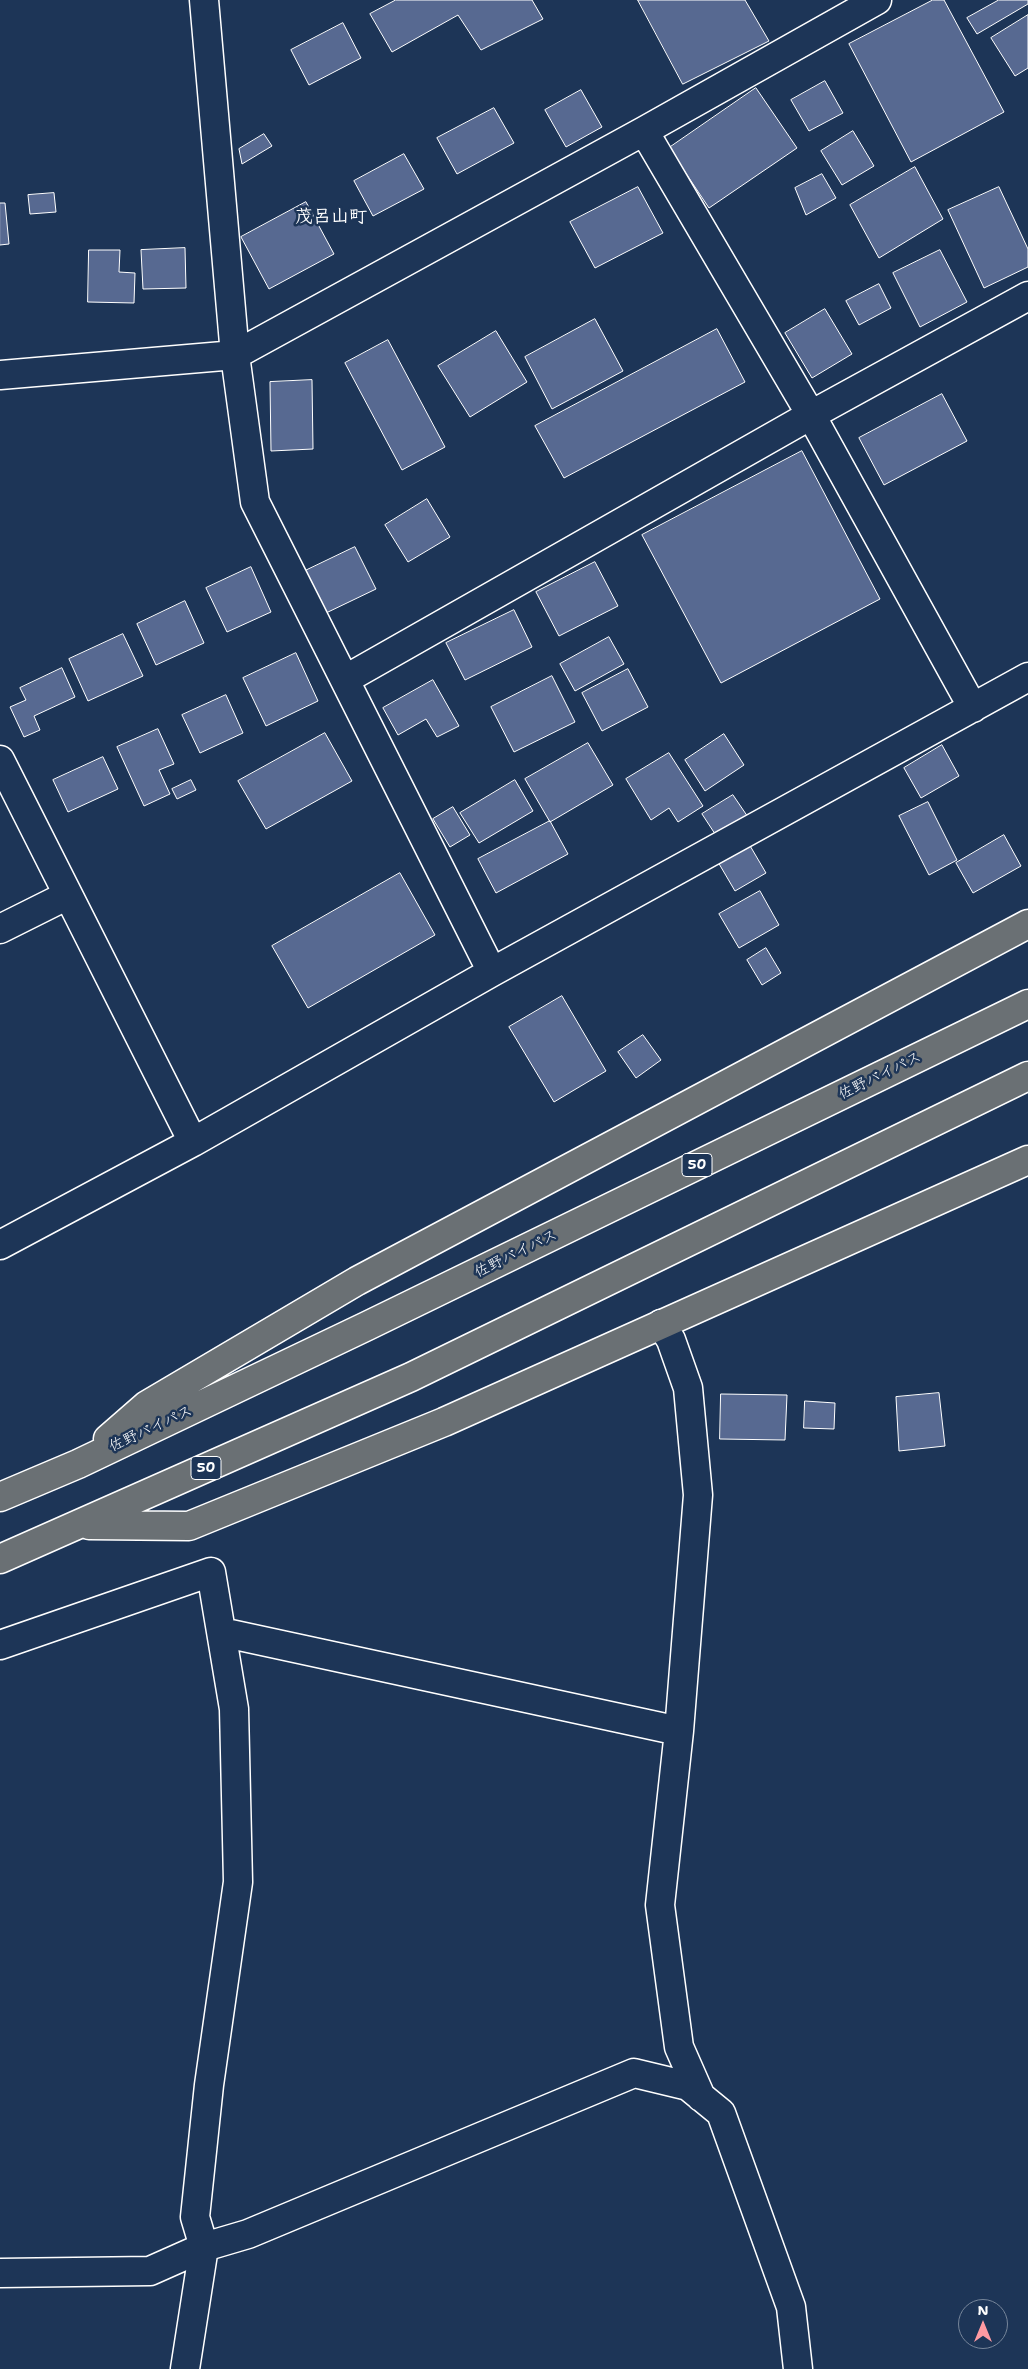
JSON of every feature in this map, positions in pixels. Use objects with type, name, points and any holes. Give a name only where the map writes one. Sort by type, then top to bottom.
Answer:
[{"type":"highway","points":[[78,1464],[147,1405],[356,1281],[1028,924]]},
{"type":"highway","name":"佐野バイパス","points":[[0,1497],[78,1464],[367,1326],[1028,1004]]},
{"type":"highway","name":"50","points":[[0,1559],[411,1377],[1028,1076]]},
{"type":"highway","points":[[79,1525],[189,1526],[444,1422],[1028,1160]]},
{"type":"street","points":[[204,0],[235,356],[255,502],[346,679],[492,972]]},
{"type":"street","points":[[0,375],[235,356],[644,131],[876,0]]},
{"type":"street","points":[[644,131],[811,415],[973,708]]},
{"type":"street","points":[[346,679],[811,415],[1028,296]]},
{"type":"street","points":[[0,1245],[193,1142],[492,972],[1028,677]]},
{"type":"street","points":[[0,760],[193,1142]]},
{"type":"street","points":[[0,929],[68,894]]},
{"type":"street","points":[[662,1324],[671,1340],[688,1388],[698,1495],[678,1731],[660,1905],[678,2047],[701,2097]]},
{"type":"street","points":[[0,1645],[211,1572],[234,1709],[238,1882],[209,2085],[195,2217],[204,2247],[186,2369]]},
{"type":"street","points":[[221,1632],[678,1731]]},
{"type":"street","points":[[0,2273],[150,2271],[204,2247],[248,2234],[634,2073],[688,2086],[721,2113],[791,2307],[798,2369]]},
{"type":"building","points":[[396,0],[532,0],[543,19],[481,50],[458,15],[392,52],[370,14]]},
{"type":"building","points":[[638,0],[745,0],[769,41],[683,84]]},
{"type":"building","points":[[933,0],[944,0],[1004,112],[911,162],[849,44]]},
{"type":"building","points":[[999,0],[1028,0],[1028,4],[977,34],[967,18]]},
{"type":"building","points":[[1028,15],[1028,68],[1015,76],[991,38]]},
{"type":"building","points":[[343,23],[361,58],[309,85],[291,50]]},
{"type":"building","points":[[825,81],[843,113],[809,131],[791,100]]},
{"type":"building","points":[[756,88],[797,148],[709,208],[669,148]]},
{"type":"building","points":[[581,90],[602,127],[566,147],[545,110]]},
{"type":"building","points":[[494,108],[514,143],[457,174],[437,138]]},
{"type":"building","points":[[853,131],[874,166],[842,185],[821,151]]},
{"type":"building","points":[[264,134],[272,146],[242,164],[239,149]]},
{"type":"building","points":[[404,154],[424,189],[373,216],[354,181]]},
{"type":"building","points":[[915,167],[943,219],[879,258],[850,205]]},
{"type":"building","points":[[822,174],[836,198],[806,215],[795,188]]},
{"type":"building","points":[[638,187],[663,233],[595,268],[570,222]]},
{"type":"building","points":[[999,187],[1028,249],[1028,267],[984,288],[948,210]]},
{"type":"building","points":[[54,193],[56,212],[30,214],[28,195]]},
{"type":"building","points":[[306,202],[334,254],[269,289],[241,237]]},
{"type":"building","points":[[0,203],[5,203],[9,244],[0,245]]},
{"type":"building","points":[[185,248],[186,288],[143,289],[141,250]]},
{"type":"building","points":[[89,250],[120,250],[119,272],[135,273],[134,303],[88,302]]},
{"type":"building","points":[[940,250],[967,302],[920,327],[893,273]]},
{"type":"building","points":[[879,284],[891,308],[859,325],[846,301]]},
{"type":"building","points":[[825,309],[852,354],[812,378],[785,333]]},
{"type":"building","points":[[595,319],[623,371],[552,409],[525,357]]},
{"type":"building","points":[[717,329],[745,382],[564,478],[535,426]]},
{"type":"building","points":[[496,331],[527,382],[470,417],[438,366]]},
{"type":"building","points":[[388,340],[445,447],[402,470],[345,363]]},
{"type":"building","points":[[312,380],[313,449],[271,451],[270,382]]},
{"type":"building","points":[[942,394],[967,441],[884,485],[859,438]]},
{"type":"building","points":[[802,451],[880,599],[721,683],[642,535]]},
{"type":"building","points":[[427,499],[450,537],[408,562],[385,525]]},
{"type":"building","points":[[355,547],[376,589],[326,613],[305,571]]},
{"type":"building","points":[[595,562],[618,606],[559,636],[536,592]]},
{"type":"building","points":[[251,567],[271,612],[227,632],[206,588]]},
{"type":"building","points":[[185,601],[204,643],[156,665],[137,624]]},
{"type":"building","points":[[514,610],[532,647],[465,680],[446,643]]},
{"type":"building","points":[[123,634],[143,676],[88,701],[69,659]]},
{"type":"building","points":[[609,637],[624,664],[575,691],[560,664]]},
{"type":"building","points":[[296,653],[318,701],[266,726],[243,678]]},
{"type":"building","points":[[62,668],[75,697],[34,716],[40,730],[24,737],[10,707],[26,700],[20,688]]},
{"type":"building","points":[[628,669],[648,707],[602,731],[582,693]]},
{"type":"building","points":[[552,676],[575,722],[514,752],[491,707]]},
{"type":"building","points":[[433,680],[459,726],[437,737],[426,719],[398,735],[383,708]]},
{"type":"building","points":[[226,695],[243,733],[200,753],[182,715]]},
{"type":"building","points":[[158,729],[174,764],[159,770],[170,794],[144,806],[117,747]]},
{"type":"building","points":[[325,733],[352,781],[266,829],[238,781]]},
{"type":"building","points":[[724,734],[744,765],[705,791],[685,760]]},
{"type":"building","points":[[588,743],[613,785],[550,822],[525,779]]},
{"type":"building","points":[[942,745],[959,776],[921,798],[904,768]]},
{"type":"building","points":[[669,753],[703,806],[678,822],[669,808],[651,820],[626,779]]},
{"type":"building","points":[[103,757],[118,789],[68,812],[53,780]]},
{"type":"building","points":[[191,780],[196,790],[177,799],[172,789]]},
{"type":"building","points":[[515,780],[533,811],[479,843],[460,813]]},
{"type":"building","points":[[733,795],[750,820],[719,840],[702,814]]},
{"type":"building","points":[[928,802],[957,860],[929,875],[899,816]]},
{"type":"building","points":[[453,807],[470,835],[450,847],[433,819]]},
{"type":"building","points":[[550,821],[568,854],[496,893],[478,859]]},
{"type":"building","points":[[1004,835],[1021,866],[973,893],[956,863]]},
{"type":"building","points":[[749,844],[766,873],[735,891],[718,862]]},
{"type":"building","points":[[400,873],[435,935],[308,1008],[272,946]]},
{"type":"building","points":[[760,891],[779,925],[739,948],[719,914]]},
{"type":"building","points":[[766,948],[781,973],[762,985],[747,960]]},
{"type":"building","points":[[562,996],[606,1071],[554,1102],[509,1027]]},
{"type":"building","points":[[643,1035],[661,1060],[636,1078],[618,1052]]},
{"type":"building","points":[[939,1393],[945,1446],[899,1451],[896,1397]]},
{"type":"building","points":[[721,1394],[787,1395],[785,1440],[720,1439]]},
{"type":"building","points":[[805,1401],[835,1403],[834,1429],[804,1428]]},
{"type":"district","name":"茂呂山町","points":[[331,217]]}]
